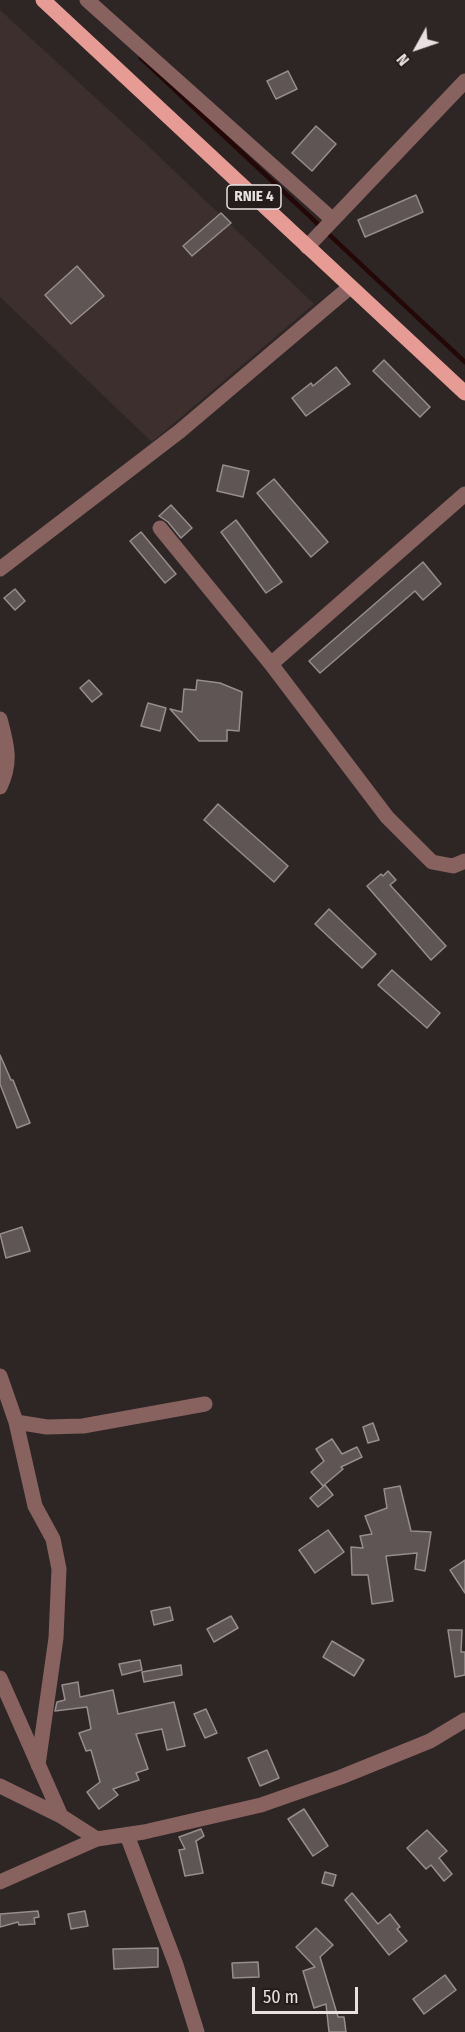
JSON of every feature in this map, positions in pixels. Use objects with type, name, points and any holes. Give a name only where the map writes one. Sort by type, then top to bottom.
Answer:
[{"type":"main road","name":"RNIE 4","points":[[43,0],[465,393]]},
{"type":"street","points":[[87,0],[333,219]]},
{"type":"street","points":[[307,247],[465,81]]},
{"type":"street","points":[[0,568],[180,430],[350,287]]},
{"type":"street","points":[[271,664],[463,499]]},
{"type":"street","points":[[160,528],[271,664],[387,817],[432,862],[453,866],[465,861]]},
{"type":"street","points":[[0,719],[7,747],[7,773],[0,787]]},
{"type":"street","points":[[0,1376],[16,1422],[35,1506],[53,1539],[59,1569],[56,1638],[38,1765]]},
{"type":"street","points":[[16,1422],[47,1427],[83,1426],[205,1404]]},
{"type":"street","points":[[0,1678],[61,1816]]},
{"type":"street","points":[[0,1882],[97,1839],[127,1835],[261,1805],[341,1778],[419,1746],[465,1720]]},
{"type":"street","points":[[0,1786],[61,1816],[97,1839]]},
{"type":"street","points":[[127,1835],[176,1965],[197,2032]]},
{"type":"shaded area","points":[[0,10],[147,145],[314,304],[152,442],[0,297]]},
{"type":"building","points":[[288,71],[297,89],[276,99],[267,81]]},
{"type":"building","points":[[316,126],[336,144],[312,171],[292,153]]},
{"type":"building","points":[[416,195],[423,212],[365,237],[358,220]]},
{"type":"building","points":[[221,213],[231,223],[192,256],[183,246]]},
{"type":"building","points":[[77,266],[104,296],[71,324],[45,295]]},
{"type":"building","points":[[384,360],[430,407],[420,417],[373,371]]},
{"type":"building","points":[[336,367],[350,384],[306,416],[292,398],[311,383],[313,386]]},
{"type":"building","points":[[223,465],[249,471],[243,497],[217,491]]},
{"type":"building","points":[[274,479],[328,542],[311,557],[257,493]]},
{"type":"building","points":[[171,505],[192,528],[181,538],[168,522],[159,516]]},
{"type":"building","points":[[236,520],[282,582],[266,593],[221,532]]},
{"type":"building","points":[[141,532],[176,574],[165,583],[130,541]]},
{"type":"building","points":[[423,562],[441,584],[423,600],[415,591],[320,673],[309,661]]},
{"type":"building","points":[[15,589],[25,601],[15,610],[4,598]]},
{"type":"building","points":[[89,680],[102,694],[92,702],[80,688]]},
{"type":"building","points":[[197,680],[220,683],[242,692],[239,731],[227,730],[227,741],[199,741],[170,709],[182,712],[184,689],[196,690]]},
{"type":"building","points":[[148,703],[166,708],[160,731],[141,726]]},
{"type":"building","points":[[218,804],[288,866],[274,882],[204,820]]},
{"type":"building","points":[[388,871],[396,880],[390,885],[446,946],[431,960],[367,886]]},
{"type":"building","points":[[329,909],[376,954],[362,968],[315,924]]},
{"type":"building","points":[[392,970],[440,1013],[427,1028],[378,985]]},
{"type":"building","points":[[0,1055],[13,1080],[30,1123],[17,1128],[0,1084]]},
{"type":"building","points":[[22,1227],[30,1251],[6,1258],[0,1234]]},
{"type":"building","points":[[373,1423],[379,1440],[368,1443],[363,1427]]},
{"type":"building","points":[[332,1439],[342,1454],[357,1447],[362,1457],[341,1467],[343,1469],[323,1486],[311,1472],[324,1461],[316,1449]]},
{"type":"building","points":[[325,1485],[333,1495],[318,1507],[310,1498]]},
{"type":"building","points":[[400,1486],[411,1531],[431,1532],[425,1571],[415,1569],[417,1553],[386,1556],[393,1601],[372,1604],[368,1575],[352,1575],[351,1547],[363,1548],[360,1536],[372,1534],[365,1516],[387,1508],[384,1489]]},
{"type":"building","points":[[328,1530],[344,1552],[315,1573],[299,1550]]},
{"type":"building","points":[[465,1560],[465,1593],[450,1570]]},
{"type":"building","points":[[170,1607],[173,1620],[154,1625],[151,1611]]},
{"type":"building","points":[[231,1616],[238,1628],[214,1642],[207,1629]]},
{"type":"building","points":[[448,1630],[462,1630],[461,1652],[465,1652],[465,1675],[455,1677]]},
{"type":"building","points":[[332,1641],[364,1660],[354,1676],[323,1657]]},
{"type":"building","points":[[140,1660],[142,1670],[122,1675],[119,1664]]},
{"type":"building","points":[[181,1665],[182,1675],[144,1682],[142,1672]]},
{"type":"building","points":[[78,1682],[80,1697],[113,1690],[118,1714],[174,1702],[185,1746],[167,1750],[162,1729],[136,1734],[148,1769],[136,1773],[139,1780],[113,1789],[118,1795],[99,1809],[87,1792],[100,1782],[91,1750],[86,1751],[79,1733],[91,1729],[87,1707],[55,1711],[57,1702],[65,1700],[62,1685]]},
{"type":"building","points":[[206,1709],[217,1733],[205,1738],[194,1714]]},
{"type":"building","points":[[267,1750],[279,1778],[260,1786],[248,1758]]},
{"type":"building","points":[[304,1809],[328,1846],[313,1856],[288,1819]]},
{"type":"building","points":[[201,1829],[204,1836],[196,1841],[203,1873],[185,1876],[179,1850],[185,1849],[179,1837]]},
{"type":"building","points":[[427,1830],[447,1851],[439,1858],[452,1874],[444,1881],[431,1865],[426,1869],[407,1848]]},
{"type":"building","points":[[325,1872],[336,1875],[333,1886],[322,1883]]},
{"type":"building","points":[[352,1893],[378,1924],[390,1914],[400,1927],[397,1929],[407,1941],[389,1955],[345,1900]]},
{"type":"building","points":[[38,1911],[39,1917],[34,1918],[35,1924],[19,1925],[18,1922],[0,1927],[0,1914]]},
{"type":"building","points":[[85,1911],[88,1926],[71,1929],[68,1914]]},
{"type":"building","points":[[316,1928],[333,1945],[320,1957],[338,2017],[344,2017],[346,2032],[329,2032],[326,2004],[314,2008],[303,1971],[315,1967],[296,1947]]},
{"type":"building","points":[[158,1948],[158,1967],[114,1969],[113,1949]]},
{"type":"building","points":[[258,1962],[259,1977],[233,1978],[232,1963]]},
{"type":"building","points":[[445,1975],[456,1990],[424,2014],[413,1999]]},
{"type":"waterway","points":[[141,58],[465,362]]}]
